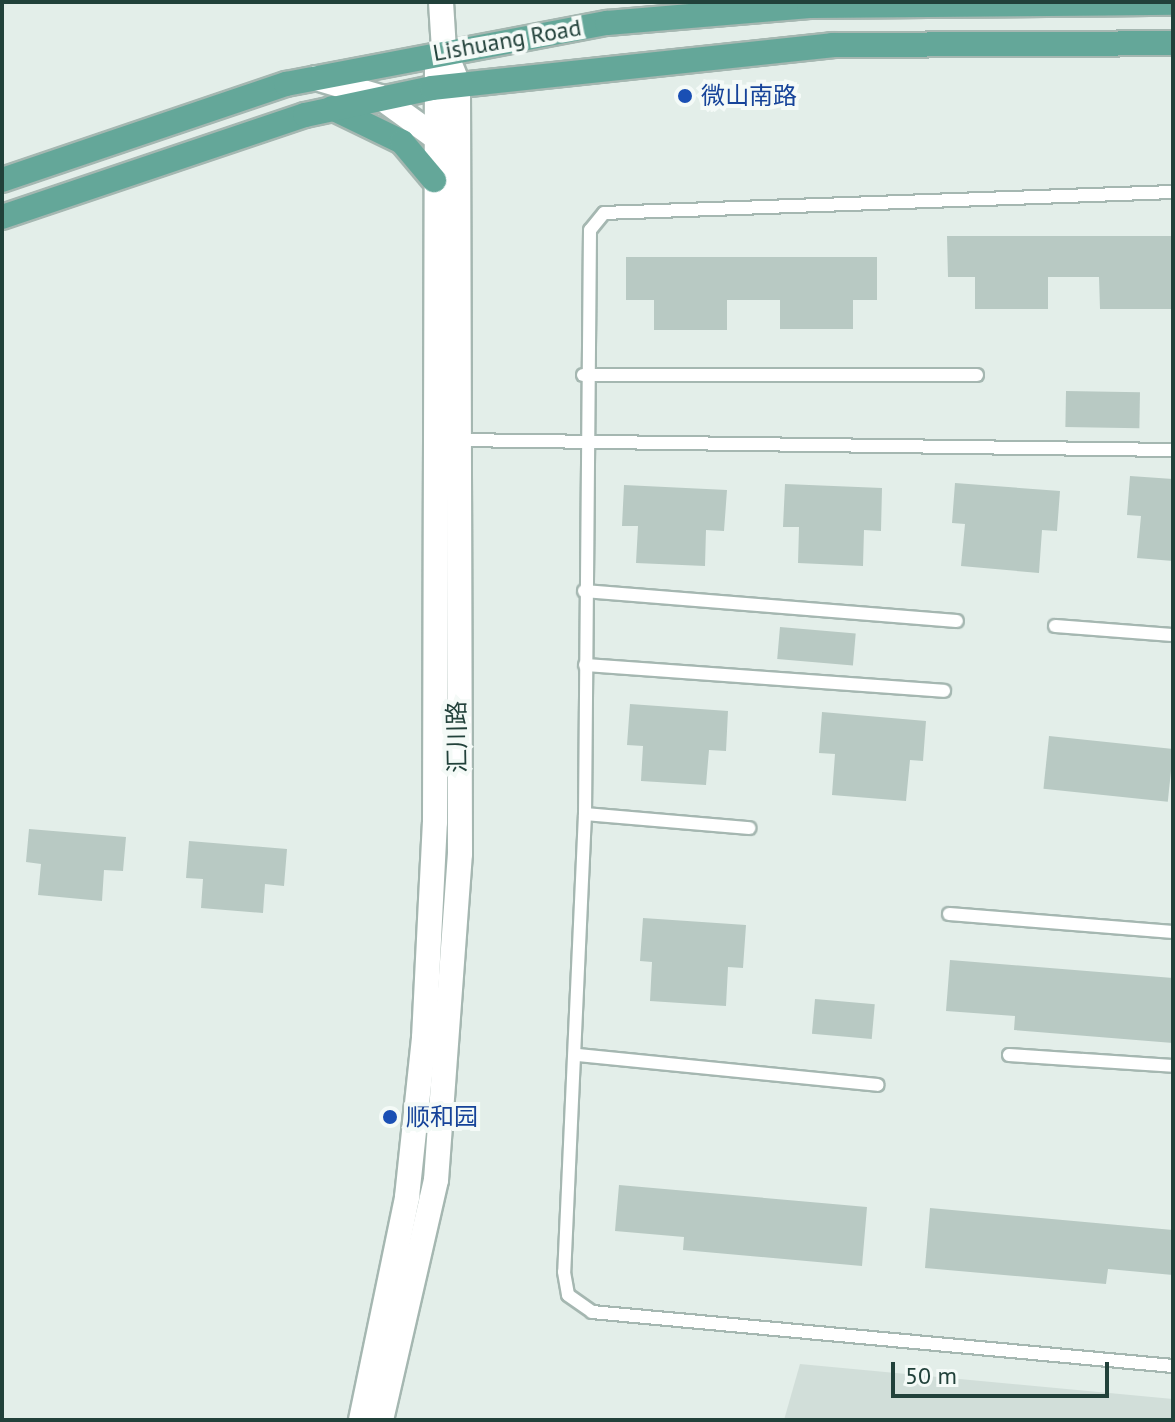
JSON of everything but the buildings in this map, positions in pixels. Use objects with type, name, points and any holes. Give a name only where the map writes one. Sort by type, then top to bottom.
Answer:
[{"type":"main road","name":"Lishuang Road","points":[[2,180],[314,78],[444,50],[716,12],[1173,3]]},
{"type":"main road","name":"Lishuang Road","points":[[2,217],[332,108],[458,84],[832,45],[1173,43]]},
{"type":"main road","points":[[332,108],[402,142],[445,178]]},
{"type":"street","name":"汇川路","points":[[381,1420],[423,1249],[448,1086],[460,854],[448,440],[445,178],[458,84],[444,50],[441,2]]},
{"type":"street","name":"汇川路","points":[[444,50],[432,88],[433,132],[445,178]]},
{"type":"street","points":[[314,78],[380,97],[433,132]]},
{"type":"street","name":"汇川路","points":[[361,1420],[407,1197],[423,1052],[435,822],[448,440]]},
{"type":"lane","points":[[1173,192],[604,213],[584,251],[585,814],[578,1055],[564,1272],[568,1295],[578,1306],[1173,1366]]},
{"type":"lane","points":[[583,375],[977,375]]},
{"type":"lane","points":[[448,440],[583,445],[1173,450]]},
{"type":"lane","points":[[584,591],[957,621]]},
{"type":"lane","points":[[1055,626],[1173,635]]},
{"type":"lane","points":[[585,665],[944,691]]},
{"type":"lane","points":[[585,814],[749,828]]},
{"type":"lane","points":[[949,914],[1173,932]]},
{"type":"lane","points":[[578,1055],[878,1085]]},
{"type":"lane","points":[[1009,1055],[1173,1066]]},
{"type":"shaded area","points":[[800,1364],[1173,1399],[1173,1420],[784,1420]]},
{"type":"place","name":"微山南路","points":[[685,96]]},
{"type":"place","name":"顺和园","points":[[390,1117]]}]
